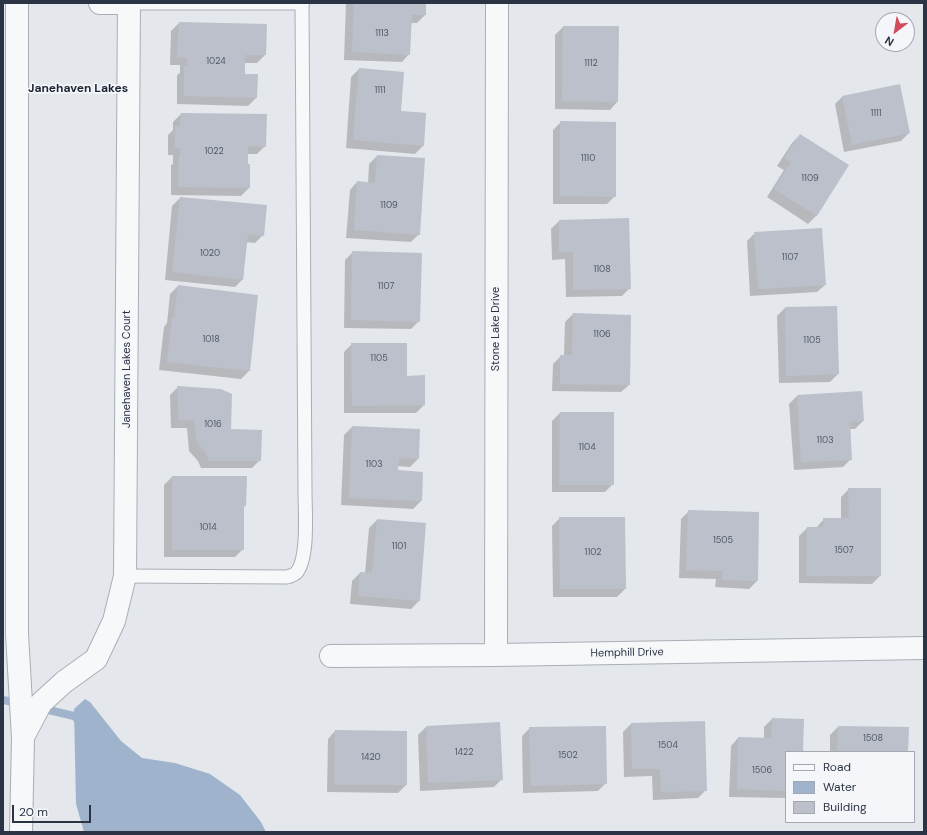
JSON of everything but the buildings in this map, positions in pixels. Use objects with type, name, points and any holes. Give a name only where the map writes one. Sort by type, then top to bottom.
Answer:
[{"type":"street","points":[[18,3],[17,634],[19,685],[25,728],[21,832]]},
{"type":"street","points":[[100,3],[128,3]]},
{"type":"street","name":"Janehaven Lakes Court","points":[[25,728],[41,703],[64,682],[96,659],[114,621],[125,576],[128,3]]},
{"type":"street","name":"Stone Lake Drive","points":[[496,3],[496,655]]},
{"type":"street","name":"Hemphill Drive","points":[[331,656],[496,655],[924,648]]},
{"type":"lane","points":[[125,576],[287,577],[296,573],[301,564],[305,548],[302,3],[128,3]]},
{"type":"water","points":[[85,699],[90,702],[121,741],[142,758],[175,763],[210,774],[240,795],[261,822],[266,832],[84,832],[76,804],[74,709]]},
{"type":"waterway","points":[[3,700],[19,703]]},
{"type":"waterway","points":[[40,708],[74,716],[81,723]]},
{"type":"district","name":"Janehaven Lakes","points":[[78,89]]}]
